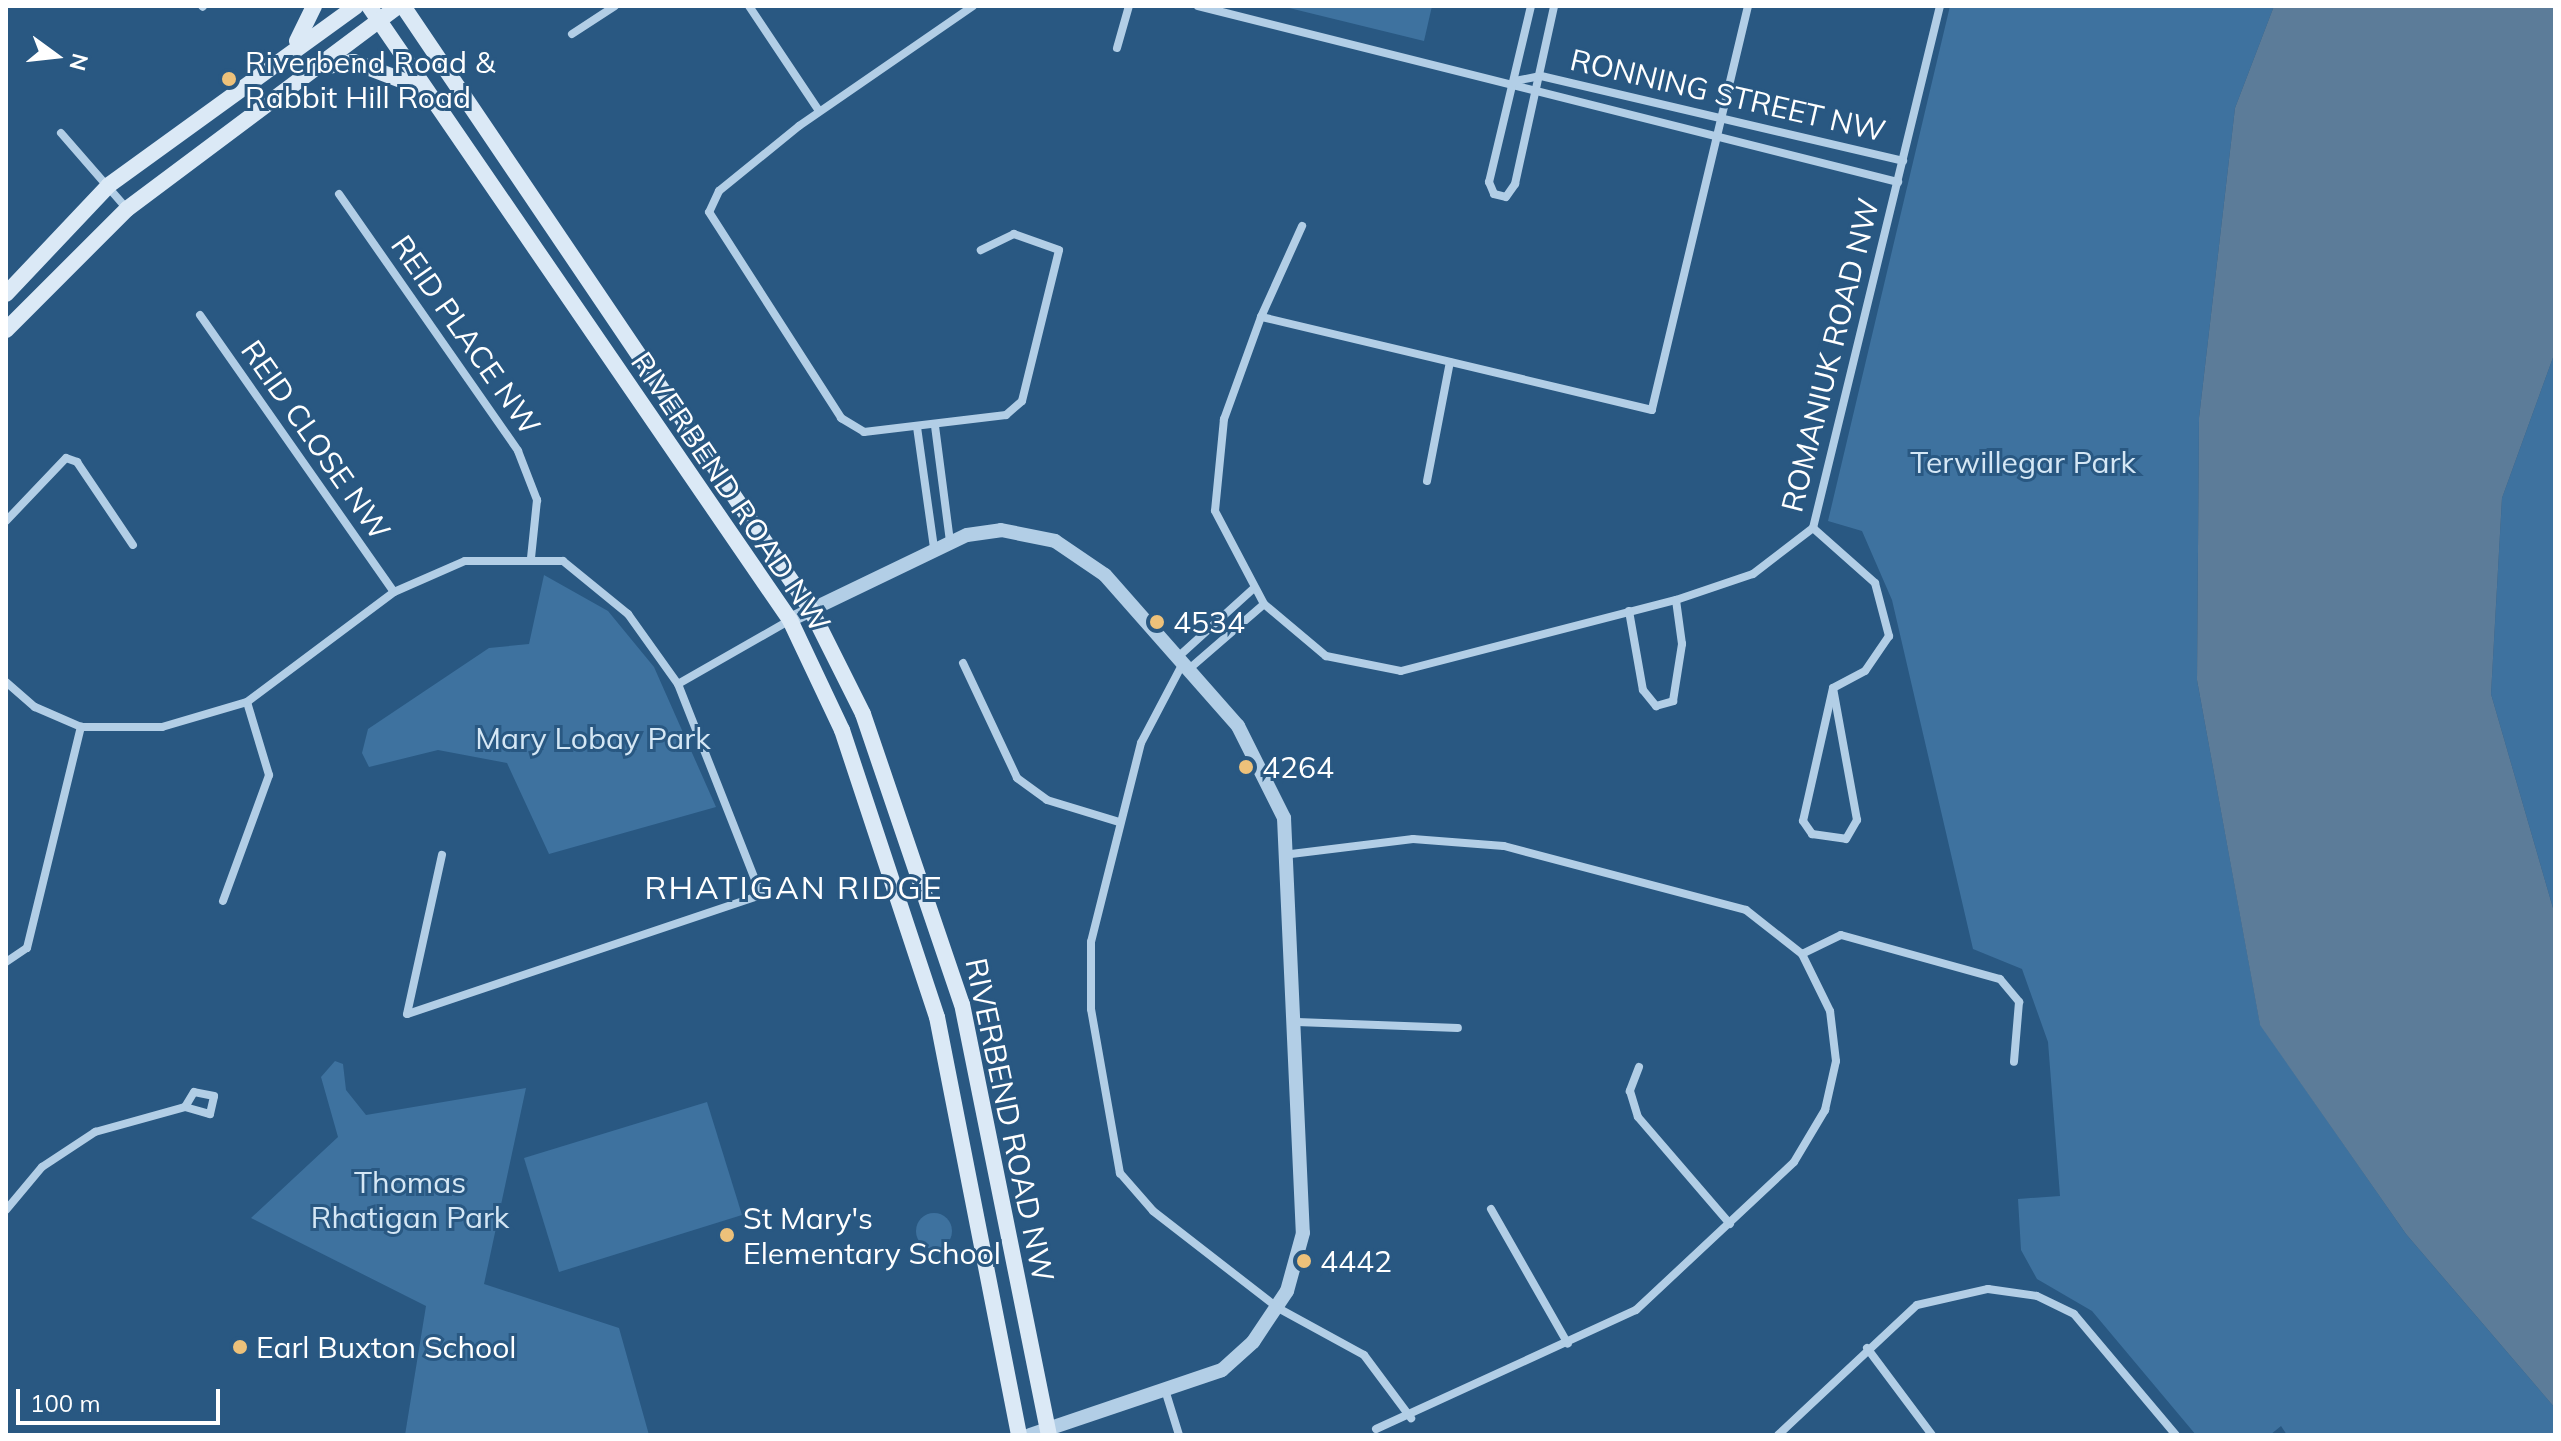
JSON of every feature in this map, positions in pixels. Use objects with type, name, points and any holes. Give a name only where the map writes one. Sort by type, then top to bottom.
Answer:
[{"type":"main road","points":[[289,52],[314,6]]},
{"type":"main road","points":[[6,294],[109,185],[356,6]]},
{"type":"main road","points":[[6,330],[127,209],[306,70],[374,12],[400,6]]},
{"type":"main road","name":"RIVERBEND ROAD NW","points":[[400,6],[811,610],[863,714],[962,1004],[1048,1433]]},
{"type":"main road","name":"RIVERBEND ROAD NW","points":[[374,12],[790,620],[842,730],[937,1017],[1019,1435]]},
{"type":"main road","points":[[306,70],[354,62],[397,73],[428,92]]},
{"type":"street","points":[[572,34],[615,6]]},
{"type":"street","points":[[749,6],[819,111]]},
{"type":"street","points":[[973,6],[819,111],[719,191],[710,220],[844,423],[864,432],[935,426],[1018,406],[1060,265],[1055,245],[1022,234],[981,250]]},
{"type":"street","points":[[1117,48],[1129,6]]},
{"type":"street","name":"RONNING STREET NW","points":[[1198,6],[1514,81],[1538,93],[1718,135],[1898,182]]},
{"type":"street","name":"RONNING STREET NW","points":[[1531,6],[1489,182],[1494,194],[1506,197],[1515,184],[1538,93],[1554,6]]},
{"type":"street","points":[[1261,317],[1652,410],[1748,6]]},
{"type":"street","name":"ROMANIUK ROAD NW","points":[[1302,226],[1261,317],[1224,419],[1215,511],[1253,589],[1264,604],[1326,656],[1401,671],[1676,600],[1753,574],[1813,528],[1940,6]]},
{"type":"street","name":"RONNING STREET NW","points":[[1514,81],[1541,76],[1903,161]]},
{"type":"street","points":[[61,133],[127,209]]},
{"type":"street","name":"REID PLACE NW","points":[[339,194],[518,451],[537,500],[531,558]]},
{"type":"street","name":"REID CLOSE NW","points":[[200,315],[394,592]]},
{"type":"street","points":[[1427,481],[1450,362]]},
{"type":"street","points":[[935,426],[950,541]]},
{"type":"street","points":[[917,427],[934,548]]},
{"type":"street","points":[[6,521],[66,458],[77,462],[133,545]]},
{"type":"street","points":[[1813,528],[1875,583],[1889,636],[1865,671],[1833,688],[1803,821],[1812,834],[1846,839],[1857,820],[1833,688]]},
{"type":"street","points":[[678,684],[790,620],[934,548],[950,541],[1001,530],[1069,546],[1183,663],[1264,768],[1291,854],[1303,1233],[1278,1308],[1241,1356],[1166,1393],[1048,1433],[1030,1435]]},
{"type":"street","points":[[6,682],[35,707],[81,727],[162,727],[247,702],[394,592],[465,561],[531,558],[563,561],[628,614],[678,684],[761,895],[407,1014],[442,855]]},
{"type":"street","points":[[1253,589],[1183,663],[1147,726],[1095,917],[1090,987],[1120,1173],[1153,1211],[1278,1308],[1364,1355],[1411,1418]]},
{"type":"street","points":[[1629,611],[1643,690],[1656,706],[1673,701],[1682,644],[1676,600]]},
{"type":"street","points":[[1183,663],[1264,604]]},
{"type":"street","points":[[963,663],[995,745],[1017,778],[1047,800],[1119,822]]},
{"type":"street","points":[[223,901],[269,775],[247,702]]},
{"type":"street","points":[[6,962],[27,948],[81,727]]},
{"type":"street","points":[[1291,854],[1413,839],[1504,846],[1746,910],[1802,954],[1830,1011],[1832,1086],[1805,1150],[1649,1301],[1568,1344],[1411,1418],[1376,1429]]},
{"type":"street","points":[[1802,954],[1841,935],[2000,979],[2019,1002],[2014,1062]]},
{"type":"street","points":[[1297,1022],[1458,1028]]},
{"type":"street","points":[[1639,1067],[1630,1091],[1638,1117],[1730,1224]]},
{"type":"street","points":[[6,1210],[42,1167],[95,1132],[185,1107]]},
{"type":"street","points":[[1491,1209],[1568,1344]]},
{"type":"street","points":[[1778,1435],[1867,1348],[1935,1298],[1988,1289],[2026,1293],[2085,1323],[2176,1435]]},
{"type":"street","points":[[1867,1348],[1932,1435]]},
{"type":"street","points":[[1166,1393],[1179,1435]]},
{"type":"green space","points":[[1281,6],[1432,6],[1424,41]]},
{"type":"green space","name":"Terwillegar Park","points":[[1950,6],[2274,6],[2235,108],[2199,418],[2197,680],[2260,1024],[2406,1234],[2555,1408],[2555,1435],[2287,1435],[2281,1426],[2270,1435],[2196,1435],[2092,1311],[2037,1279],[2021,1250],[2018,1199],[2060,1196],[2048,1042],[2022,969],[1973,949],[1892,600],[1862,531],[1828,521]]},
{"type":"green space","points":[[2555,352],[2555,915],[2491,694],[2502,498]]},
{"type":"green space","name":"Mary Lobay Park","points":[[544,575],[608,611],[654,667],[716,807],[549,854],[507,763],[438,750],[369,767],[362,753],[368,729],[489,648],[529,644]]},
{"type":"green space","name":"Thomas Rhatigan Park","points":[[335,1061],[343,1064],[346,1090],[366,1115],[526,1088],[484,1284],[619,1328],[649,1435],[405,1435],[426,1306],[251,1218],[338,1137],[321,1077]]},
{"type":"green space","points":[[707,1102],[742,1215],[559,1272],[524,1158]]},
{"type":"green space","points":[[934,1213],[947,1218],[952,1231],[947,1244],[934,1249],[921,1244],[916,1231],[921,1218]]},
{"type":"shaded area","points":[[2274,6],[2555,6],[2555,352],[2502,498],[2491,694],[2555,915],[2555,1408],[2406,1234],[2260,1025],[2197,680],[2199,418],[2235,108]]},
{"type":"place","name":"Riverbend Road & Rabbit Hill Road","points":[[229,79]]},
{"type":"place","name":"4534","points":[[1157,622]]},
{"type":"place","name":"4264","points":[[1246,767]]},
{"type":"place","name":"St Mary's Elementary School","points":[[727,1235]]},
{"type":"place","name":"4442","points":[[1304,1261]]},
{"type":"place","name":"Earl Buxton School","points":[[240,1347]]},
{"type":"district","name":"RHATIGAN RIDGE","points":[[794,887]]}]
